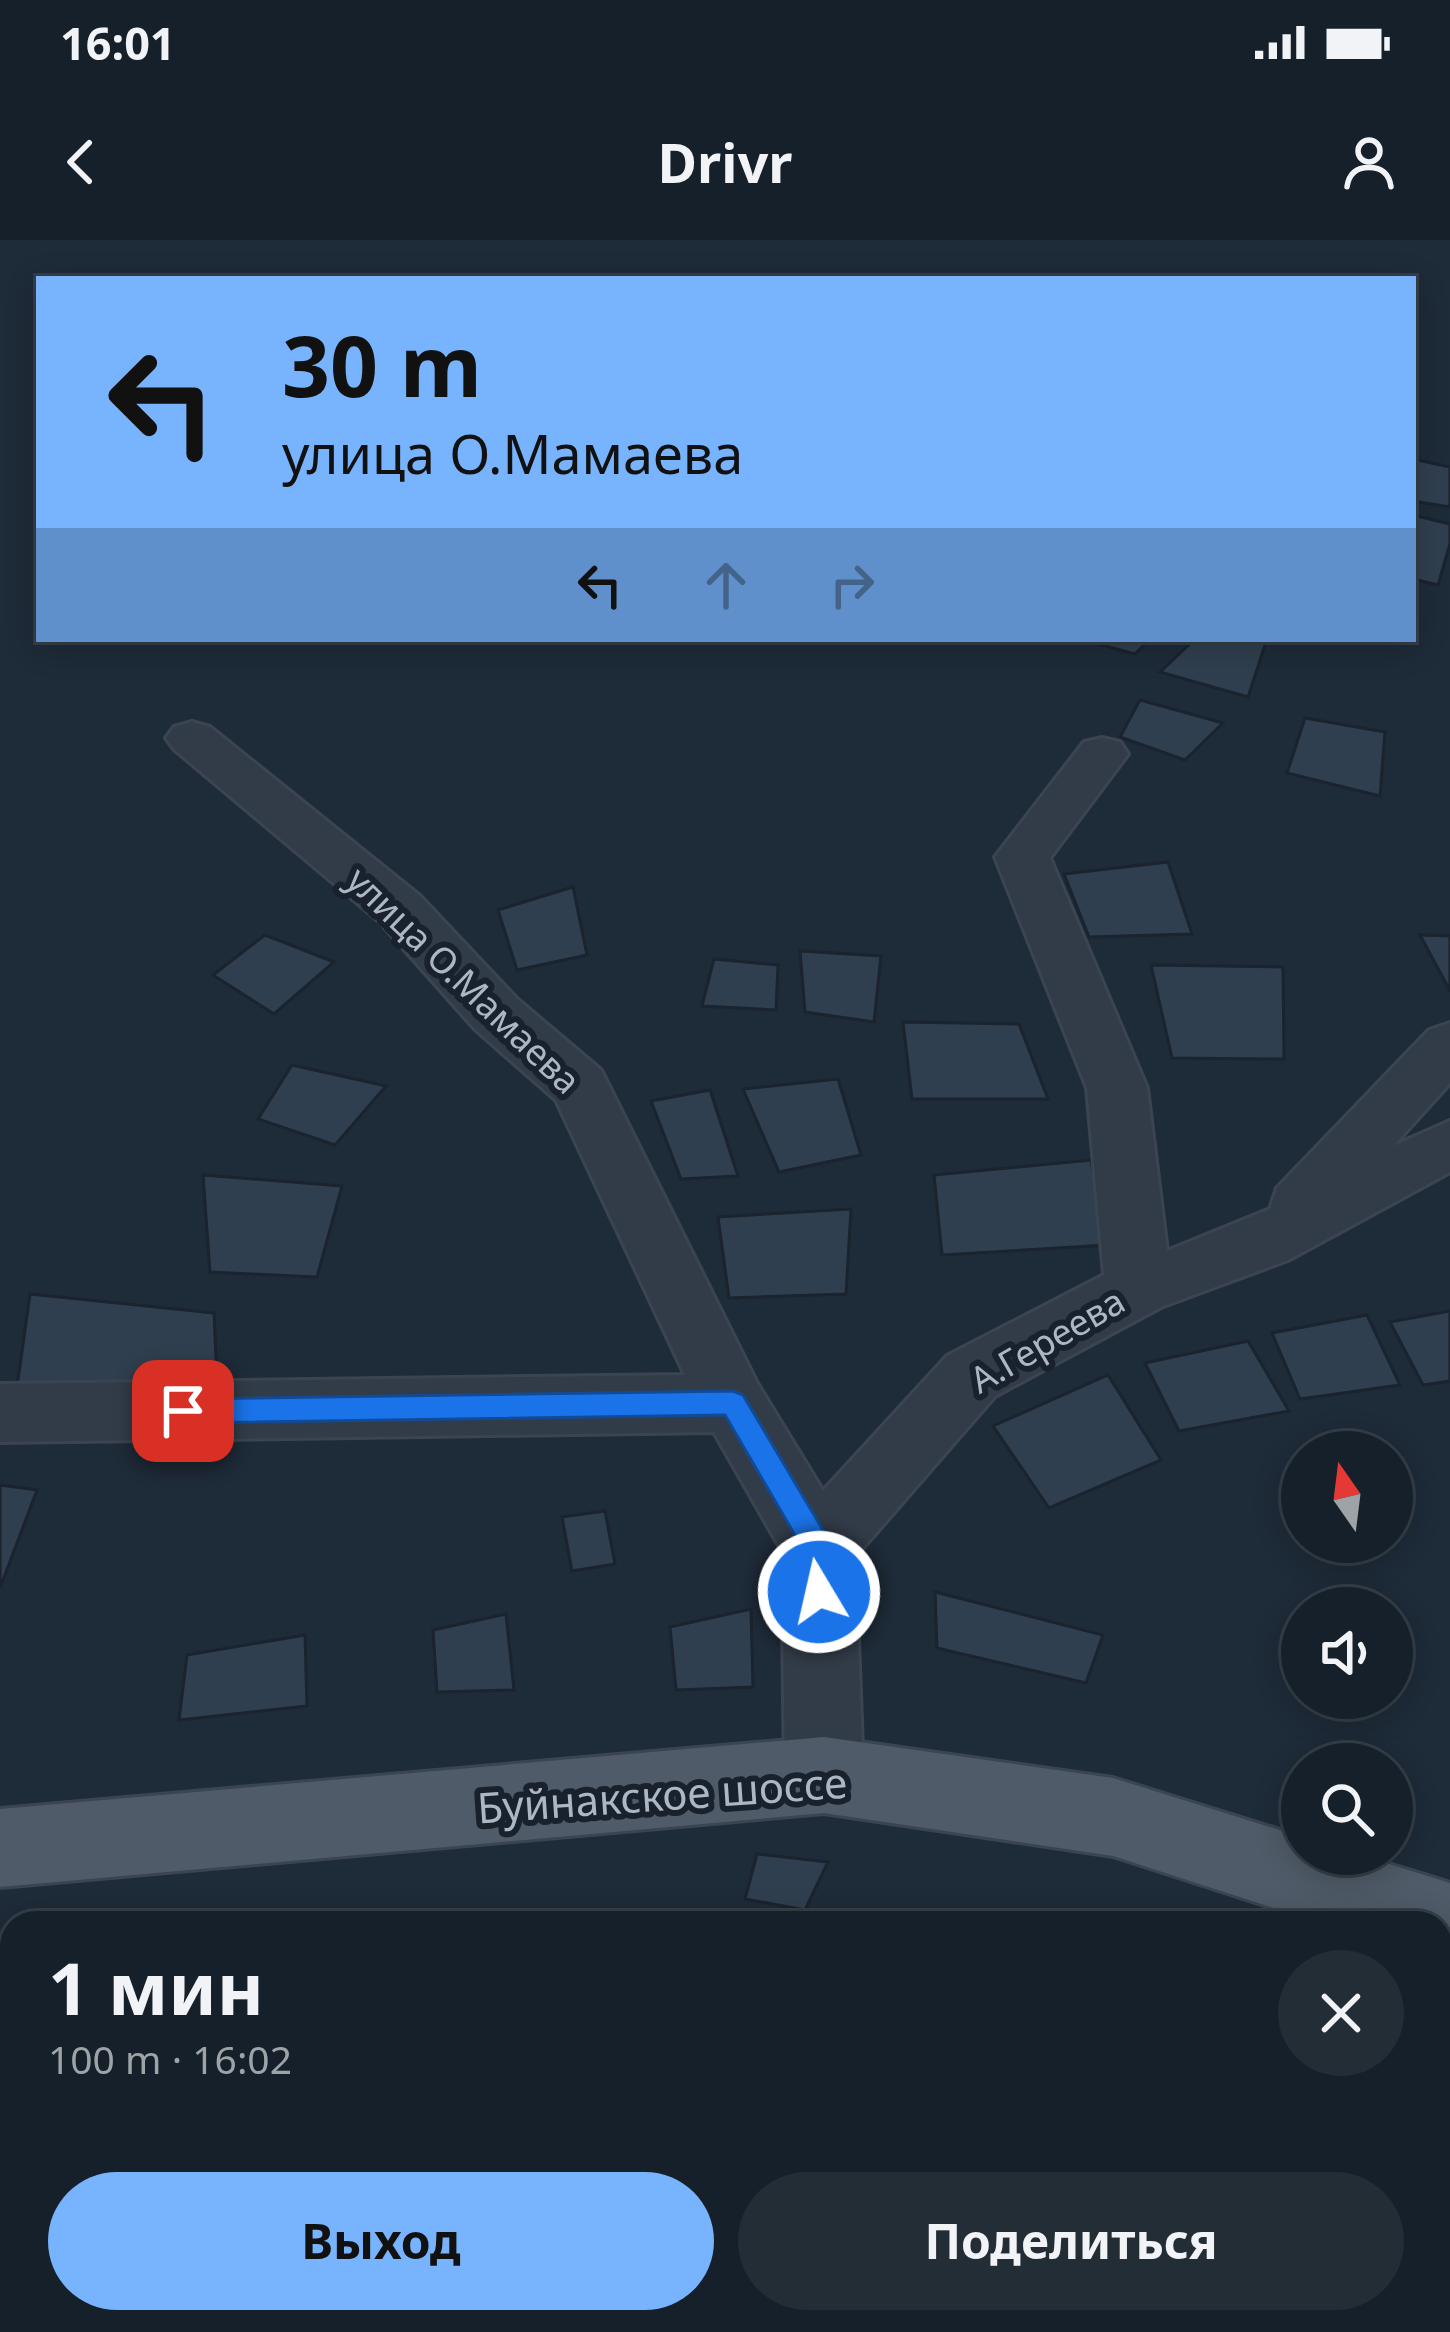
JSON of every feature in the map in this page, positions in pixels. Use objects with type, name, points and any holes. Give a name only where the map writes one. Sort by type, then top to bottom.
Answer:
[{"type":"main road","name":"Буйнакское шоссе","points":[[0,1848],[824,1774],[1113,1817],[1409,1911]]},
{"type":"street","name":"улица О.Мамаева","points":[[192,738],[400,909],[496,1014],[580,1086],[733,1403],[818,1547]]},
{"type":"street","points":[[1102,754],[1022,857],[1117,1088],[1138,1288]]},
{"type":"street","points":[[1264,1242],[1450,1045]]},
{"type":"street","name":"A.Гереева","points":[[818,1547],[971,1376],[1138,1288],[1264,1242],[1450,1144]]},
{"type":"street","points":[[0,1413],[733,1403]]},
{"type":"street","points":[[818,1547],[824,1774]]},
{"type":"building","points":[[1416,460],[1450,467],[1450,507],[1416,501]]},
{"type":"building","points":[[1416,516],[1450,524],[1450,544],[1438,585],[1416,580]]},
{"type":"building","points":[[1091,642],[1147,642],[1135,654]]},
{"type":"building","points":[[1192,642],[1266,642],[1248,697],[1160,672]]},
{"type":"building","points":[[1140,700],[1223,723],[1185,760],[1120,737]]},
{"type":"building","points":[[1305,718],[1385,732],[1380,796],[1287,773]]},
{"type":"building","points":[[1168,862],[1192,934],[1089,937],[1064,874]]},
{"type":"building","points":[[573,887],[587,955],[517,970],[498,910]]},
{"type":"building","points":[[265,935],[334,962],[274,1014],[213,975]]},
{"type":"building","points":[[1420,935],[1450,936],[1450,991]]},
{"type":"building","points":[[800,951],[881,956],[874,1022],[805,1012]]},
{"type":"building","points":[[714,959],[778,965],[776,1010],[702,1006]]},
{"type":"building","points":[[1151,965],[1283,967],[1284,1059],[1172,1058]]},
{"type":"building","points":[[903,1022],[1019,1024],[1048,1099],[912,1099]]},
{"type":"building","points":[[292,1065],[386,1086],[335,1145],[258,1119]]},
{"type":"building","points":[[838,1079],[861,1155],[779,1172],[743,1089]]},
{"type":"building","points":[[710,1090],[738,1176],[681,1179],[651,1101]]},
{"type":"building","points":[[1091,1160],[1107,1245],[942,1255],[934,1175]]},
{"type":"building","points":[[203,1175],[342,1186],[317,1277],[210,1272]]},
{"type":"building","points":[[851,1209],[846,1294],[729,1298],[718,1217]]},
{"type":"building","points":[[30,1294],[214,1313],[217,1381],[17,1387]]},
{"type":"building","points":[[1450,1311],[1450,1381],[1423,1385],[1390,1322]]},
{"type":"building","points":[[1367,1315],[1400,1385],[1300,1399],[1272,1333]]},
{"type":"building","points":[[1248,1341],[1289,1411],[1179,1431],[1145,1363]]},
{"type":"building","points":[[1108,1375],[1161,1460],[1049,1508],[993,1426]]},
{"type":"building","points":[[0,1485],[37,1490],[0,1588]]},
{"type":"building","points":[[605,1511],[615,1564],[572,1571],[562,1517]]},
{"type":"building","points":[[935,1592],[1103,1635],[1086,1683],[937,1648]]},
{"type":"building","points":[[751,1609],[753,1687],[676,1690],[670,1627]]},
{"type":"building","points":[[506,1614],[514,1690],[437,1692],[433,1630]]},
{"type":"building","points":[[305,1635],[307,1706],[179,1720],[187,1655]]},
{"type":"building","points":[[757,1854],[828,1862],[805,1910],[745,1899]]},
{"type":"route","points":[[183,1411],[733,1403],[818,1547],[819,1592]]}]
